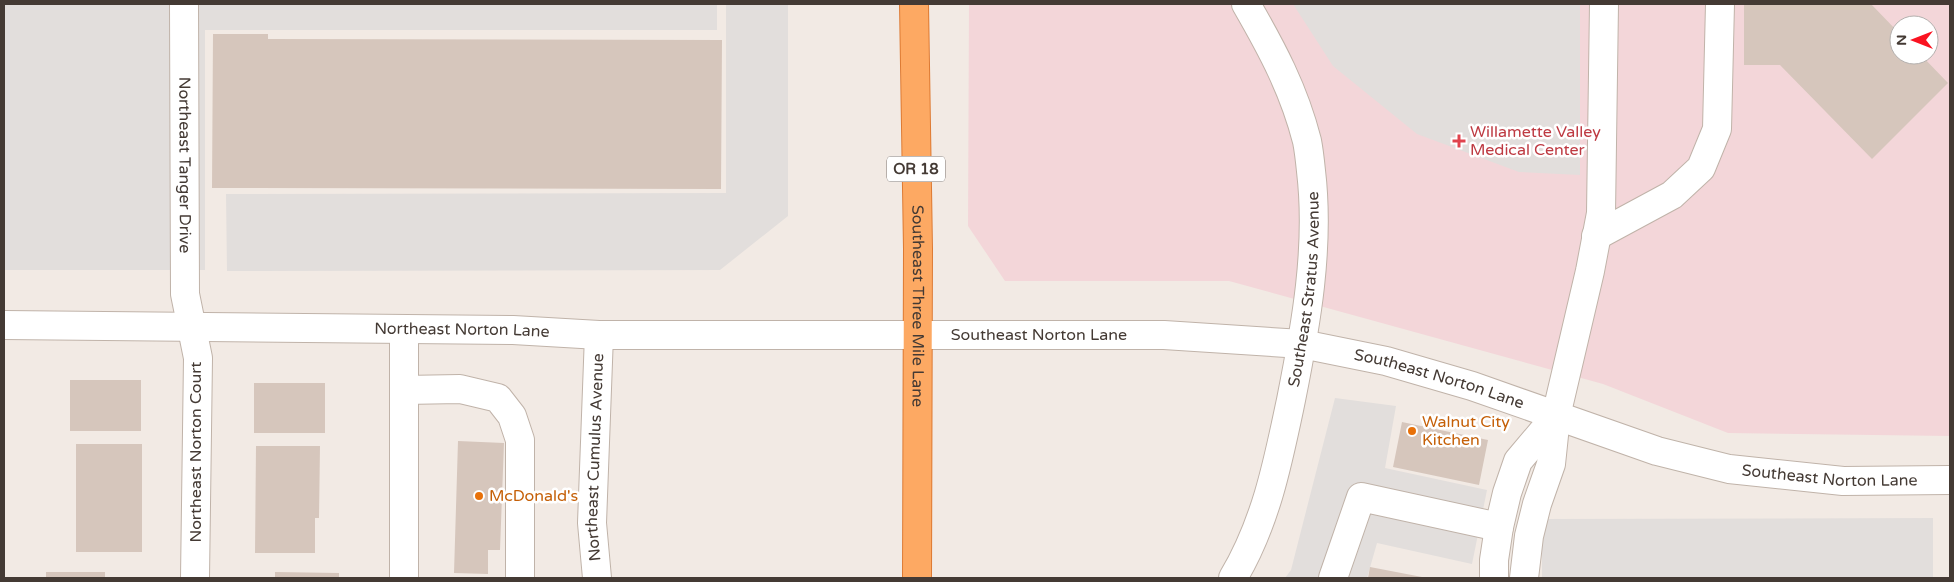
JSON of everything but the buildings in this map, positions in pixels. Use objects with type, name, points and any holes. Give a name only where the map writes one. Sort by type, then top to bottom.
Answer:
[{"type":"highway","name":"Southeast Three Mile Lane","points":[[914,4],[918,335],[917,578]]},
{"type":"street","name":"Northeast Tanger Drive","points":[[184,4],[185,294],[192,327]]},
{"type":"street","name":"Southeast Stratus Avenue","points":[[1233,578],[1243,562],[1274,482],[1302,344],[1312,263],[1314,201],[1307,143],[1291,92],[1274,51],[1246,4]]},
{"type":"street","points":[[1524,578],[1529,536],[1537,504],[1551,464],[1556,416],[1601,213],[1604,4]]},
{"type":"street","points":[[1596,236],[1672,195],[1701,168],[1717,129],[1720,4]]},
{"type":"street","name":"Northeast Norton Lane","points":[[4,325],[514,330],[598,336],[918,335]]},
{"type":"street","name":"Northeast Norton Court","points":[[192,327],[198,358],[195,578]]},
{"type":"street","points":[[404,329],[404,578]]},
{"type":"street","name":"Southeast Norton Lane","points":[[918,335],[1164,335],[1302,344],[1386,361],[1472,386],[1658,450],[1729,468],[1843,481],[1950,480]]},
{"type":"street","name":"Northeast Cumulus Avenue","points":[[597,578],[592,524],[598,336]]},
{"type":"street","points":[[404,390],[460,389],[498,398],[512,416],[520,440],[520,578]]},
{"type":"street","points":[[1494,578],[1494,560],[1499,527],[1507,493],[1518,461],[1556,416]]},
{"type":"street","points":[[1333,578],[1361,497],[1499,527]]},
{"type":"shaded area","points":[[4,4],[717,4],[717,30],[205,30],[205,270],[4,270]]},
{"type":"shaded area","points":[[726,4],[788,4],[788,216],[720,270],[227,271],[226,194],[726,193]]},
{"type":"shaded area","name":"Willamette Valley Medical Center","points":[[969,4],[1950,4],[1950,436],[1728,433],[1603,384],[1229,281],[1005,281],[968,226]]},
{"type":"shaded area","points":[[1293,4],[1580,4],[1580,175],[1519,172],[1417,134],[1333,66]]},
{"type":"shaded area","points":[[1335,398],[1396,406],[1385,468],[1487,490],[1472,564],[1377,543],[1367,578],[1285,578],[1291,570]]},
{"type":"shaded area","points":[[1933,518],[1933,578],[1542,578],[1542,519]]},
{"type":"place","name":"Willamette Valley Medical Center","points":[[1459,141]]},
{"type":"place","name":"Walnut City Kitchen","points":[[1412,431]]},
{"type":"place","name":"McDonald's","points":[[479,496]]}]
